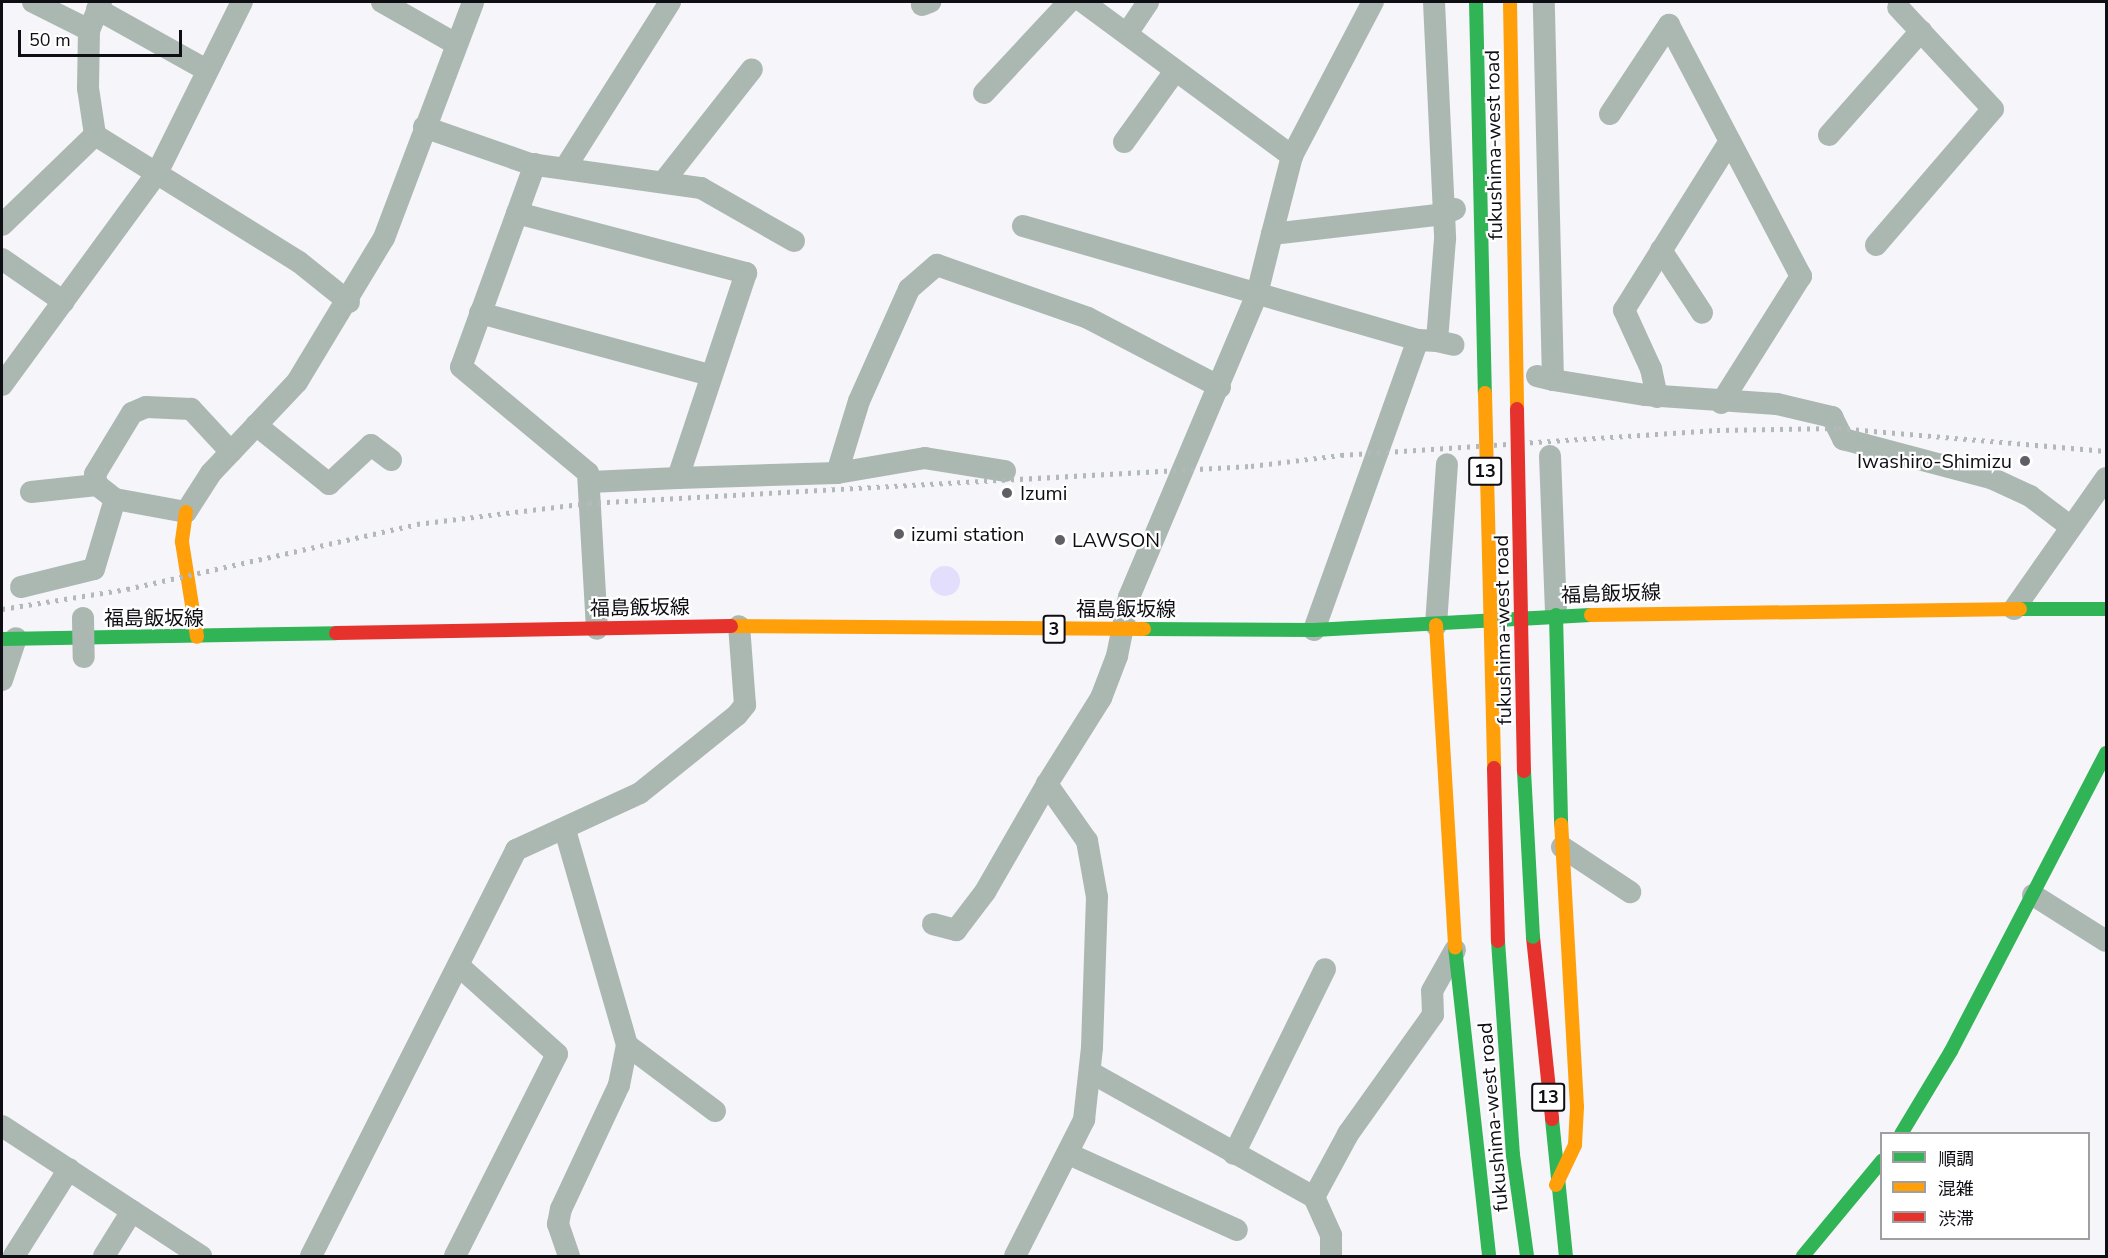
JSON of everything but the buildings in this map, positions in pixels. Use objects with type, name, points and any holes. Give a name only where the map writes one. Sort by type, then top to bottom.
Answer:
[{"type":"main road","name":"fukushima-west road","points":[[1476,2],[1498,941],[1514,1155],[1527,1257]]},
{"type":"main road","name":"fukushima-west road","points":[[1510,2],[1525,843],[1556,1185],[1566,1257]]},
{"type":"main road","points":[[186,512],[182,542],[197,638]]},
{"type":"main road","name":"福島飯坂線","points":[[9,639],[197,638],[739,626],[1314,630],[1436,625],[1556,615],[2106,609]]},
{"type":"main road","points":[[1556,615],[1562,847],[1577,1107],[1575,1145],[1556,1185]]},
{"type":"main road","points":[[1436,625],[1455,950],[1490,1257]]},
{"type":"main road","points":[[1902,1132],[2033,895],[2106,753]]},
{"type":"main road","points":[[1803,1257],[1880,1162]]},
{"type":"street","points":[[33,2],[96,14],[205,69]]},
{"type":"street","points":[[2,385],[10,358],[64,302],[157,173],[205,69],[242,2]]},
{"type":"street","points":[[382,2],[456,44]]},
{"type":"street","points":[[231,452],[191,409],[146,407],[132,413],[95,474],[97,485],[115,499],[186,512],[231,452],[297,382],[349,302],[384,238],[473,2]]},
{"type":"street","points":[[567,165],[670,2]]},
{"type":"street","points":[[984,93],[1069,2]]},
{"type":"street","points":[[1083,2],[1128,32],[1175,71],[1292,156]]},
{"type":"street","points":[[1128,32],[1148,2]]},
{"type":"street","points":[[933,924],[956,930],[986,892],[1047,784],[1101,698],[1125,628],[1129,597],[1220,387],[1257,294],[1292,156],[1373,2]]},
{"type":"street","points":[[1314,630],[1436,342],[1450,211],[1434,2]]},
{"type":"street","points":[[1544,2],[1545,378],[1657,397],[1721,403],[1778,404],[1832,417],[1844,439],[1991,478],[2030,496],[2071,526]]},
{"type":"street","points":[[1876,245],[1993,110],[1921,31],[1899,3]]},
{"type":"street","points":[[95,135],[88,88],[96,14]]},
{"type":"street","points":[[1610,114],[1669,25],[1801,276],[1721,403]]},
{"type":"street","points":[[1829,135],[1921,31]]},
{"type":"street","points":[[664,181],[752,69]]},
{"type":"street","points":[[1124,142],[1175,71]]},
{"type":"street","points":[[424,127],[535,164],[567,165],[701,188],[794,241]]},
{"type":"street","points":[[95,135],[299,262],[349,302]]},
{"type":"street","points":[[2,225],[95,135]]},
{"type":"street","points":[[1657,397],[1651,369],[1624,310],[1730,141]]},
{"type":"street","points":[[535,164],[460,367],[575,459],[590,482],[597,629]]},
{"type":"street","points":[[1272,234],[1450,211]]},
{"type":"street","points":[[517,213],[746,273],[710,375],[678,478]]},
{"type":"street","points":[[1023,226],[1257,294],[1436,342]]},
{"type":"street","points":[[1661,250],[1701,313]]},
{"type":"street","points":[[2,259],[64,302]]},
{"type":"street","points":[[837,473],[859,401],[909,289],[937,265],[1088,318],[1220,387]]},
{"type":"street","points":[[480,313],[710,375]]},
{"type":"street","points":[[256,425],[329,484],[371,445],[391,460]]},
{"type":"street","points":[[1550,456],[1556,615]]},
{"type":"street","points":[[590,482],[837,473],[925,458],[1005,471]]},
{"type":"street","points":[[1436,625],[1447,464]]},
{"type":"street","points":[[2014,609],[2106,478]]},
{"type":"street","points":[[32,492],[97,485]]},
{"type":"street","points":[[21,587],[94,569],[115,499]]},
{"type":"street","points":[[83,618],[84,657]]},
{"type":"street","points":[[311,1257],[460,967],[516,850],[565,830],[640,793],[737,715],[745,705],[739,626]]},
{"type":"street","points":[[2,680],[9,639]]},
{"type":"street","points":[[1015,1257],[1071,1155],[1084,1120],[1090,1072],[1097,897],[1087,841],[1047,784]]},
{"type":"street","points":[[565,830],[627,1045],[619,1085],[561,1209],[558,1224],[569,1257]]},
{"type":"street","points":[[1562,847],[1630,892]]},
{"type":"street","points":[[2033,895],[2106,941]]},
{"type":"street","points":[[1314,1197],[1348,1134],[1433,1016],[1432,991],[1455,950]]},
{"type":"street","points":[[454,1257],[557,1054],[460,967]]},
{"type":"street","points":[[1234,1154],[1324,969]]},
{"type":"street","points":[[627,1045],[715,1111]]},
{"type":"street","points":[[1090,1072],[1314,1197],[1331,1235],[1330,1257]]},
{"type":"street","points":[[2,1126],[201,1257]]},
{"type":"street","points":[[1071,1155],[1237,1230]]},
{"type":"street","points":[[14,1257],[69,1169]]},
{"type":"street","points":[[104,1257],[132,1211]]},
{"type":"shaded area","points":[[945,566],[951,567],[959,575],[959,587],[951,595],[945,596],[939,595],[931,587],[930,581],[931,575],[939,567]]},
{"type":"railway","points":[[2,609],[127,589],[417,524],[589,503],[1251,466],[1341,455],[1717,430],[1838,428],[2106,451]]},
{"type":"traffic: fast","points":[[1476,2],[1485,393]]},
{"type":"traffic: fast","points":[[2020,609],[2106,609]]},
{"type":"traffic: fast","points":[[1556,615],[1561,824]]},
{"type":"traffic: fast","points":[[1144,629],[1314,630],[1591,615]]},
{"type":"traffic: fast","points":[[2,639],[336,633]]},
{"type":"traffic: fast","points":[[1902,1132],[1951,1051],[2106,753]]},
{"type":"traffic: fast","points":[[1524,771],[1533,937]]},
{"type":"traffic: fast","points":[[1498,941],[1513,1155],[1527,1256]]},
{"type":"traffic: fast","points":[[1455,947],[1489,1256]]},
{"type":"traffic: fast","points":[[1552,1119],[1566,1256]]},
{"type":"traffic: fast","points":[[1803,1256],[1880,1163]]},
{"type":"traffic: slow","points":[[1510,2],[1517,409]]},
{"type":"traffic: slow","points":[[1485,393],[1494,768]]},
{"type":"traffic: slow","points":[[186,512],[182,542],[197,637]]},
{"type":"traffic: slow","points":[[1591,615],[2020,609]]},
{"type":"traffic: slow","points":[[1436,625],[1455,947]]},
{"type":"traffic: slow","points":[[731,626],[1144,629]]},
{"type":"traffic: slow","points":[[1556,1185],[1575,1145],[1577,1107],[1561,824]]},
{"type":"traffic: jam","points":[[1517,409],[1524,771]]},
{"type":"traffic: jam","points":[[336,633],[731,626]]},
{"type":"traffic: jam","points":[[1494,768],[1498,941]]},
{"type":"traffic: jam","points":[[1533,937],[1552,1119]]},
{"type":"place","name":"Iwashiro-Shimizu","points":[[2025,461]]},
{"type":"place","name":"Izumi","points":[[1007,493]]},
{"type":"place","name":"izumi station","points":[[899,534]]},
{"type":"place","name":"LAWSON","points":[[1060,540]]}]
